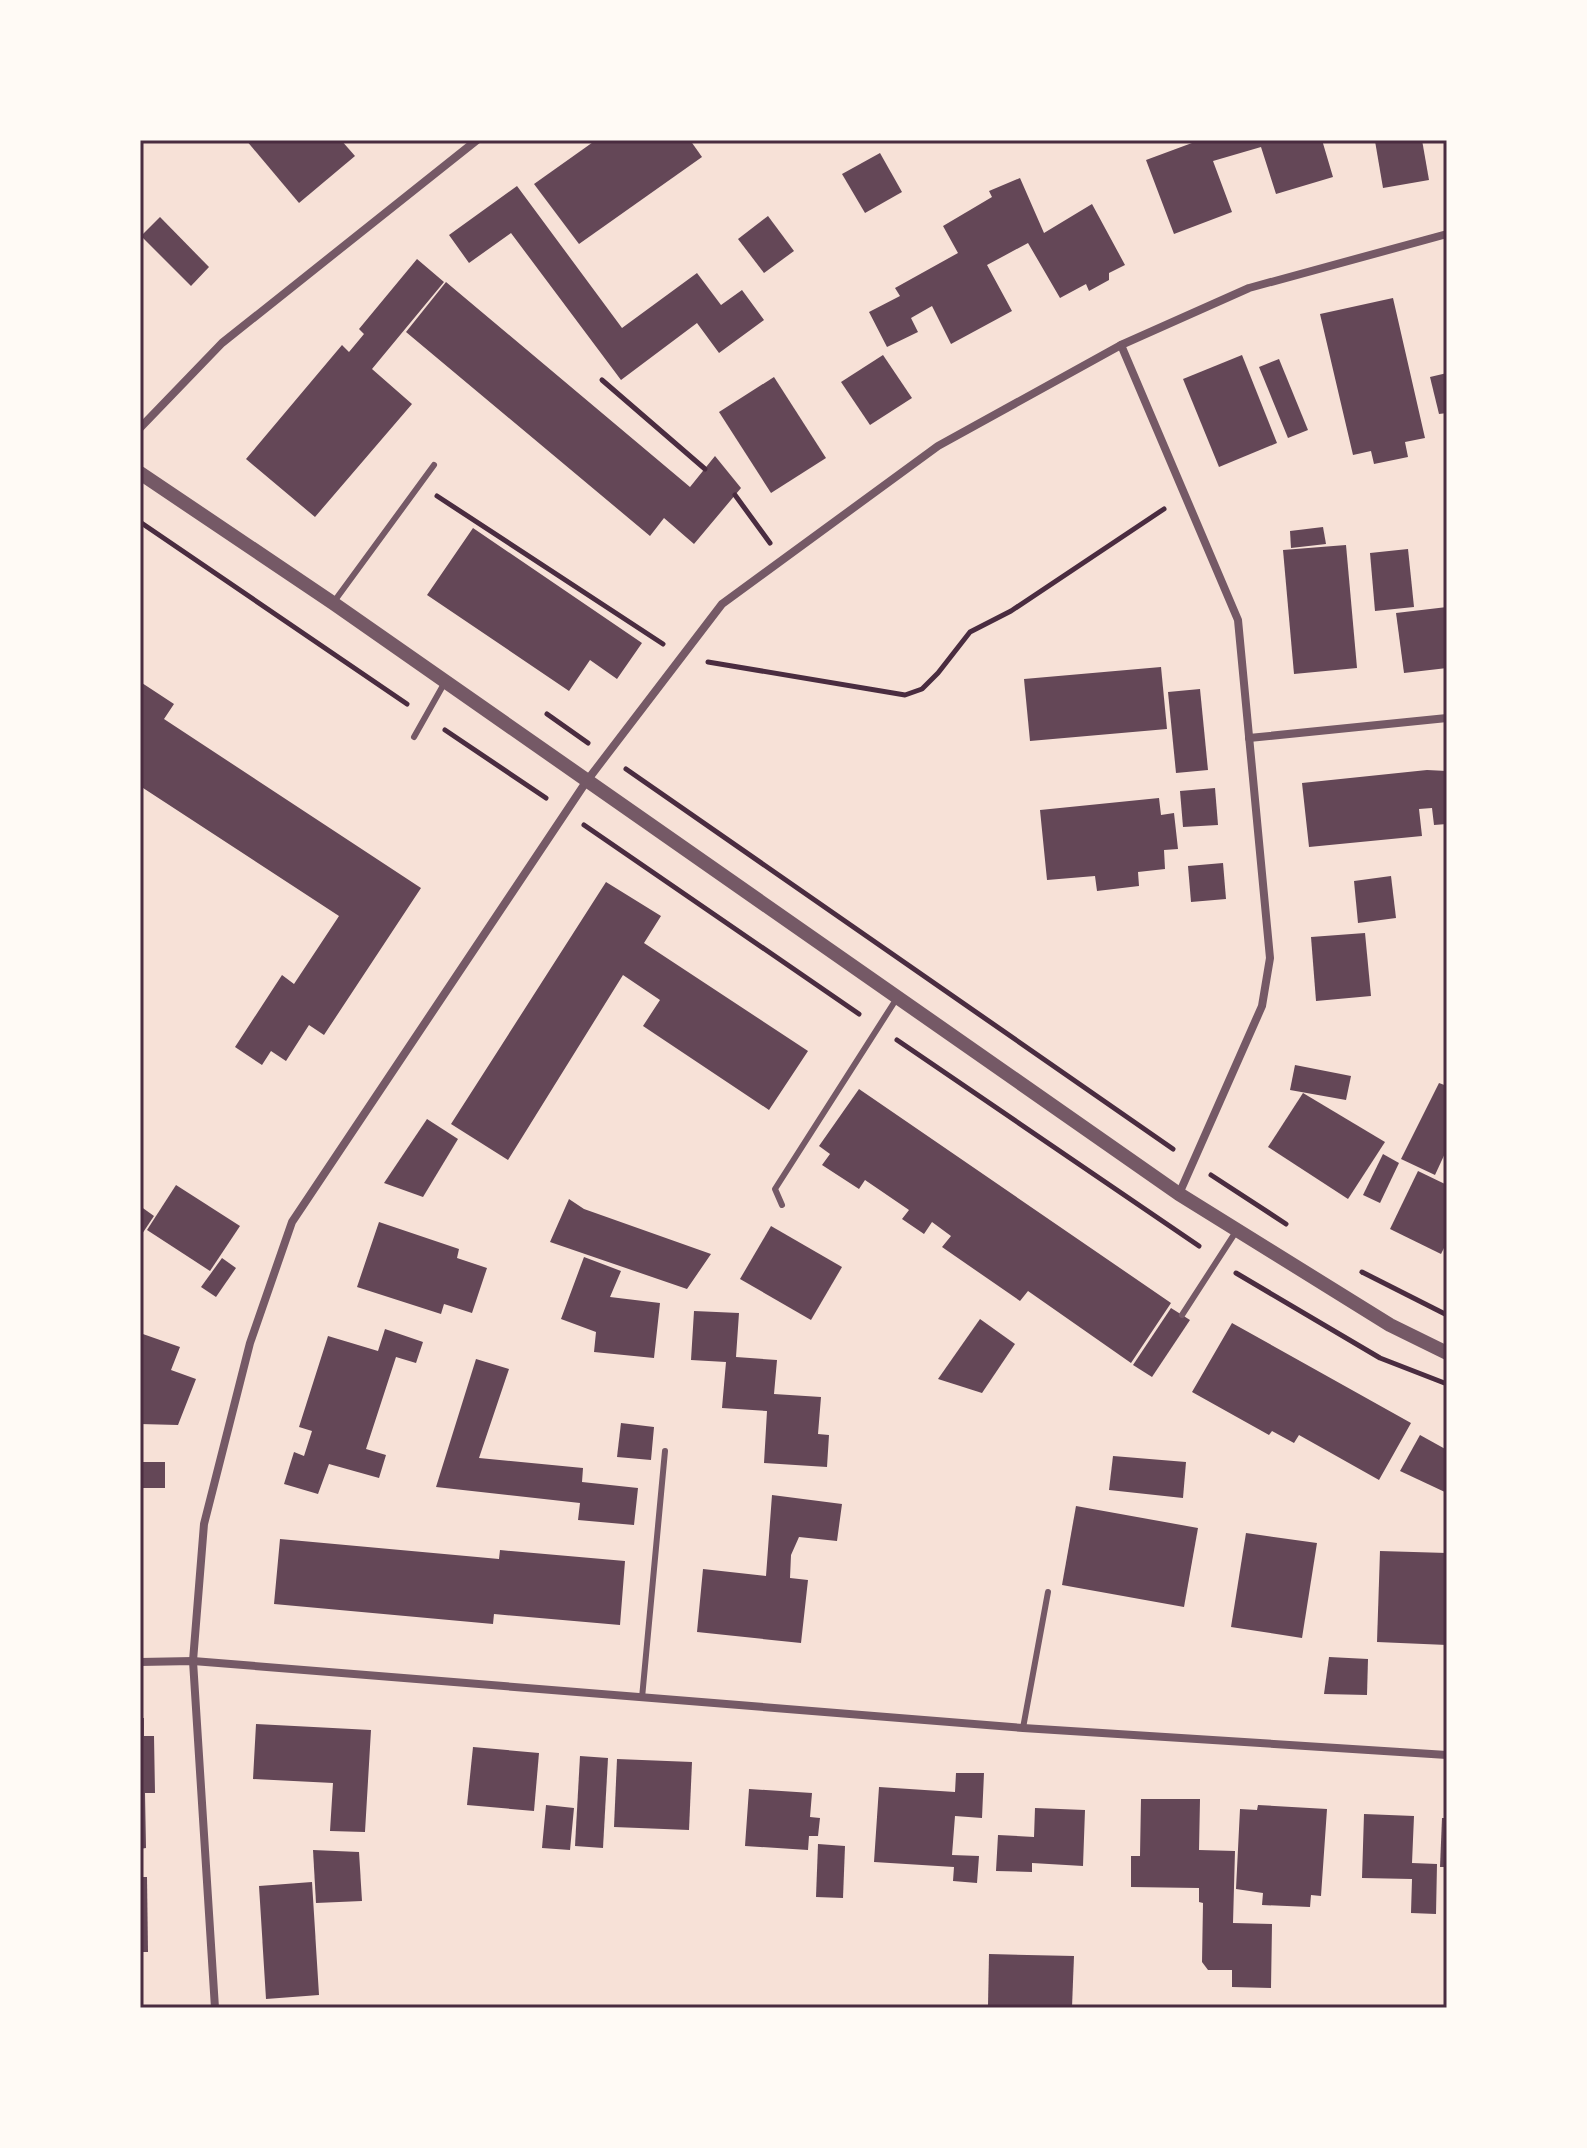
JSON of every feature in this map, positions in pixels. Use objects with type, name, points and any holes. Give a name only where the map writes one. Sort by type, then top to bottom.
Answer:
[{"type":"street","points":[[140,428],[222,343],[477,140]]},
{"type":"street","points":[[215,2008],[193,1661],[208,1502],[250,1343],[292,1222],[586,782],[722,604],[938,446],[1121,345],[1249,288],[1447,234]]},
{"type":"street","points":[[1121,345],[1238,620],[1270,958],[1262,1006],[1179,1194]]},
{"type":"street","points":[[140,473],[333,603],[1179,1194],[1390,1325],[1447,1353]]},
{"type":"street","points":[[1249,738],[1447,718]]},
{"type":"street","points":[[140,1662],[193,1661],[642,1700],[1447,1755]]},
{"type":"lane","points":[[333,603],[434,465]]},
{"type":"lane","points":[[414,737],[445,682]]},
{"type":"lane","points":[[782,1205],[775,1189],[897,998]]},
{"type":"lane","points":[[1182,1315],[1237,1230]]},
{"type":"lane","points":[[642,1700],[665,1451]]},
{"type":"lane","points":[[1023,1728],[1048,1592]]},
{"type":"path","points":[[602,380],[705,469]]},
{"type":"path","points":[[420,484],[682,657],[780,677],[905,695],[930,681],[970,632],[1011,611],[1185,495]]},
{"type":"path","points":[[735,495],[783,560]]},
{"type":"path","points":[[140,522],[1218,1260],[1380,1358],[1447,1384]]},
{"type":"path","points":[[542,711],[1296,1231]]},
{"type":"path","points":[[1348,1264],[1447,1315]]},
{"type":"building","points":[[246,140],[341,140],[355,156],[299,203]]},
{"type":"building","points":[[596,140],[690,140],[702,157],[579,244],[534,184]]},
{"type":"building","points":[[1200,140],[1322,140],[1333,177],[1276,194],[1261,147],[1213,161],[1232,212],[1174,234],[1146,160]]},
{"type":"building","points":[[1422,140],[1429,180],[1383,188],[1375,141]]},
{"type":"building","points":[[880,153],[902,192],[865,213],[842,174]]},
{"type":"building","points":[[1020,178],[1044,233],[1092,204],[1125,265],[1109,273],[1109,280],[1089,291],[1086,284],[1060,298],[1028,243],[987,265],[1012,311],[951,344],[932,306],[911,318],[918,332],[887,347],[869,312],[900,296],[895,288],[958,253],[943,226],[992,197],[989,191]]},
{"type":"building","points":[[517,186],[622,328],[697,273],[721,305],[742,290],[764,320],[719,353],[697,323],[621,380],[511,233],[469,263],[449,235]]},
{"type":"building","points":[[768,216],[794,251],[764,273],[738,239]]},
{"type":"building","points":[[160,217],[209,267],[191,286],[141,236]]},
{"type":"building","points":[[417,259],[444,282],[372,369],[412,404],[315,517],[246,459],[342,345],[349,352],[364,334],[359,329]]},
{"type":"building","points":[[446,282],[690,487],[715,456],[741,488],[694,544],[664,518],[650,536],[406,332]]},
{"type":"building","points":[[1393,298],[1425,438],[1405,442],[1408,457],[1374,464],[1371,451],[1353,455],[1320,314]]},
{"type":"building","points":[[883,355],[912,398],[870,425],[841,382]]},
{"type":"building","points":[[1242,355],[1277,443],[1219,467],[1183,379]]},
{"type":"building","points":[[1279,359],[1308,430],[1288,438],[1259,367]]},
{"type":"building","points":[[1447,373],[1447,413],[1439,414],[1430,377]]},
{"type":"building","points":[[774,377],[826,458],[771,493],[719,412]]},
{"type":"building","points":[[1323,527],[1326,544],[1291,548],[1290,531]]},
{"type":"building","points":[[473,528],[642,643],[617,679],[590,660],[569,691],[427,595]]},
{"type":"building","points":[[1346,545],[1357,668],[1294,674],[1283,550]]},
{"type":"building","points":[[1408,549],[1414,607],[1375,611],[1370,553]]},
{"type":"building","points":[[1447,607],[1447,668],[1404,673],[1396,613]]},
{"type":"building","points":[[1161,667],[1167,729],[1030,741],[1024,679]]},
{"type":"building","points":[[142,683],[174,704],[164,719],[421,888],[324,1035],[309,1025],[286,1061],[271,1051],[262,1065],[235,1047],[282,975],[294,984],[339,916],[140,786]]},
{"type":"building","points":[[1200,689],[1208,770],[1176,773],[1168,692]]},
{"type":"building","points":[[1427,770],[1447,771],[1447,824],[1434,825],[1432,808],[1419,809],[1422,836],[1309,847],[1302,783]]},
{"type":"building","points":[[1215,788],[1218,825],[1183,827],[1180,791]]},
{"type":"building","points":[[1159,798],[1161,815],[1174,813],[1178,849],[1164,850],[1165,869],[1138,872],[1139,886],[1097,891],[1095,876],[1047,880],[1040,810]]},
{"type":"building","points":[[1223,863],[1226,899],[1191,902],[1188,866]]},
{"type":"building","points":[[1391,876],[1396,918],[1358,923],[1354,881]]},
{"type":"building","points":[[606,882],[661,916],[644,943],[808,1051],[769,1110],[643,1026],[660,1000],[623,975],[508,1160],[451,1124]]},
{"type":"building","points":[[1365,933],[1371,996],[1316,1001],[1311,937]]},
{"type":"building","points":[[1295,1065],[1351,1076],[1346,1100],[1290,1090]]},
{"type":"building","points":[[1439,1083],[1447,1086],[1447,1149],[1435,1175],[1401,1159]]},
{"type":"building","points":[[859,1089],[1171,1303],[1131,1363],[1028,1291],[1020,1301],[942,1247],[951,1236],[932,1222],[924,1234],[902,1219],[909,1210],[865,1180],[859,1189],[822,1165],[830,1154],[819,1146]]},
{"type":"building","points":[[1303,1093],[1385,1142],[1348,1199],[1268,1147]]},
{"type":"building","points":[[427,1119],[458,1139],[423,1197],[384,1183]]},
{"type":"building","points":[[1383,1154],[1399,1163],[1380,1203],[1363,1195]]},
{"type":"building","points":[[1418,1171],[1447,1185],[1447,1242],[1441,1254],[1390,1229]]},
{"type":"building","points":[[176,1185],[240,1226],[210,1271],[147,1230]]},
{"type":"building","points":[[569,1199],[584,1209],[711,1254],[687,1289],[550,1242]]},
{"type":"building","points":[[140,1206],[154,1216],[140,1237]]},
{"type":"building","points":[[379,1222],[459,1249],[457,1258],[487,1268],[472,1313],[444,1304],[441,1314],[357,1287]]},
{"type":"building","points":[[771,1226],[842,1267],[811,1320],[740,1279]]},
{"type":"building","points":[[584,1257],[621,1271],[610,1297],[660,1303],[654,1358],[594,1352],[596,1332],[561,1319]]},
{"type":"building","points":[[222,1258],[236,1268],[216,1297],[201,1287]]},
{"type":"building","points":[[1171,1308],[1190,1320],[1152,1377],[1133,1365]]},
{"type":"building","points":[[694,1311],[739,1313],[736,1357],[777,1360],[774,1394],[821,1397],[818,1434],[829,1435],[827,1467],[764,1463],[767,1411],[722,1408],[726,1362],[691,1360]]},
{"type":"building","points":[[980,1319],[1015,1344],[982,1393],[938,1379]]},
{"type":"building","points":[[1232,1323],[1411,1423],[1379,1480],[1299,1435],[1294,1443],[1272,1431],[1269,1435],[1192,1392]]},
{"type":"building","points":[[385,1329],[423,1342],[416,1363],[396,1357],[366,1449],[386,1455],[379,1478],[329,1464],[318,1494],[284,1484],[294,1452],[304,1456],[312,1431],[299,1427],[328,1336],[378,1351]]},
{"type":"building","points":[[140,1333],[180,1347],[171,1370],[196,1379],[178,1425],[140,1424]]},
{"type":"building","points":[[476,1359],[509,1369],[479,1458],[583,1468],[582,1482],[638,1488],[634,1525],[578,1520],[580,1503],[436,1487]]},
{"type":"building","points":[[621,1423],[654,1427],[651,1460],[617,1457]]},
{"type":"building","points":[[1420,1435],[1447,1450],[1447,1493],[1400,1471]]},
{"type":"building","points":[[1113,1456],[1186,1462],[1183,1498],[1109,1490]]},
{"type":"building","points":[[140,1462],[165,1462],[165,1488],[140,1488]]},
{"type":"building","points":[[772,1495],[842,1504],[837,1541],[799,1537],[791,1555],[790,1578],[808,1580],[801,1643],[697,1632],[703,1569],[766,1576]]},
{"type":"building","points":[[1076,1506],[1198,1528],[1184,1607],[1062,1585]]},
{"type":"building","points":[[1246,1533],[1317,1543],[1302,1638],[1231,1627]]},
{"type":"building","points":[[280,1539],[499,1559],[500,1550],[625,1561],[620,1625],[494,1614],[493,1624],[274,1604]]},
{"type":"building","points":[[1380,1551],[1447,1553],[1447,1645],[1377,1642]]},
{"type":"building","points":[[1329,1657],[1368,1659],[1367,1695],[1324,1694]]},
{"type":"building","points":[[140,1718],[144,1718],[144,1736],[154,1736],[155,1793],[145,1793],[146,1848],[140,1849]]},
{"type":"building","points":[[256,1724],[371,1730],[365,1832],[330,1831],[333,1783],[253,1779]]},
{"type":"building","points":[[473,1747],[539,1753],[534,1811],[467,1805]]},
{"type":"building","points":[[580,1756],[608,1758],[603,1848],[575,1846]]},
{"type":"building","points":[[617,1759],[692,1762],[689,1830],[614,1827]]},
{"type":"building","points":[[956,1773],[984,1773],[982,1818],[955,1816],[952,1855],[979,1856],[977,1883],[953,1881],[954,1867],[874,1862],[879,1787],[955,1792]]},
{"type":"building","points":[[749,1789],[812,1793],[810,1817],[820,1818],[818,1836],[809,1836],[808,1850],[745,1846]]},
{"type":"building","points":[[1141,1799],[1200,1799],[1199,1850],[1235,1851],[1233,1923],[1272,1924],[1271,1988],[1232,1987],[1232,1970],[1208,1970],[1202,1962],[1203,1903],[1199,1902],[1199,1888],[1131,1887],[1131,1856],[1140,1856]]},
{"type":"building","points":[[546,1805],[574,1808],[570,1850],[542,1848]]},
{"type":"building","points":[[1258,1805],[1327,1809],[1321,1896],[1311,1895],[1310,1907],[1262,1905],[1263,1893],[1236,1889],[1240,1809],[1257,1810]]},
{"type":"building","points":[[1035,1808],[1085,1810],[1083,1866],[1032,1863],[1032,1872],[996,1871],[998,1835],[1034,1837]]},
{"type":"building","points":[[1364,1814],[1414,1816],[1412,1863],[1437,1864],[1436,1914],[1411,1913],[1412,1879],[1362,1878]]},
{"type":"building","points":[[1442,1818],[1447,1818],[1447,1867],[1440,1867]]},
{"type":"building","points":[[818,1844],[845,1846],[843,1898],[816,1897]]},
{"type":"building","points":[[313,1850],[359,1852],[362,1901],[316,1903]]},
{"type":"building","points":[[140,1877],[147,1877],[148,1952],[140,1952]]},
{"type":"building","points":[[312,1882],[319,1995],[266,1999],[259,1886]]},
{"type":"building","points":[[989,1954],[1074,1956],[1072,2007],[988,2005]]}]
